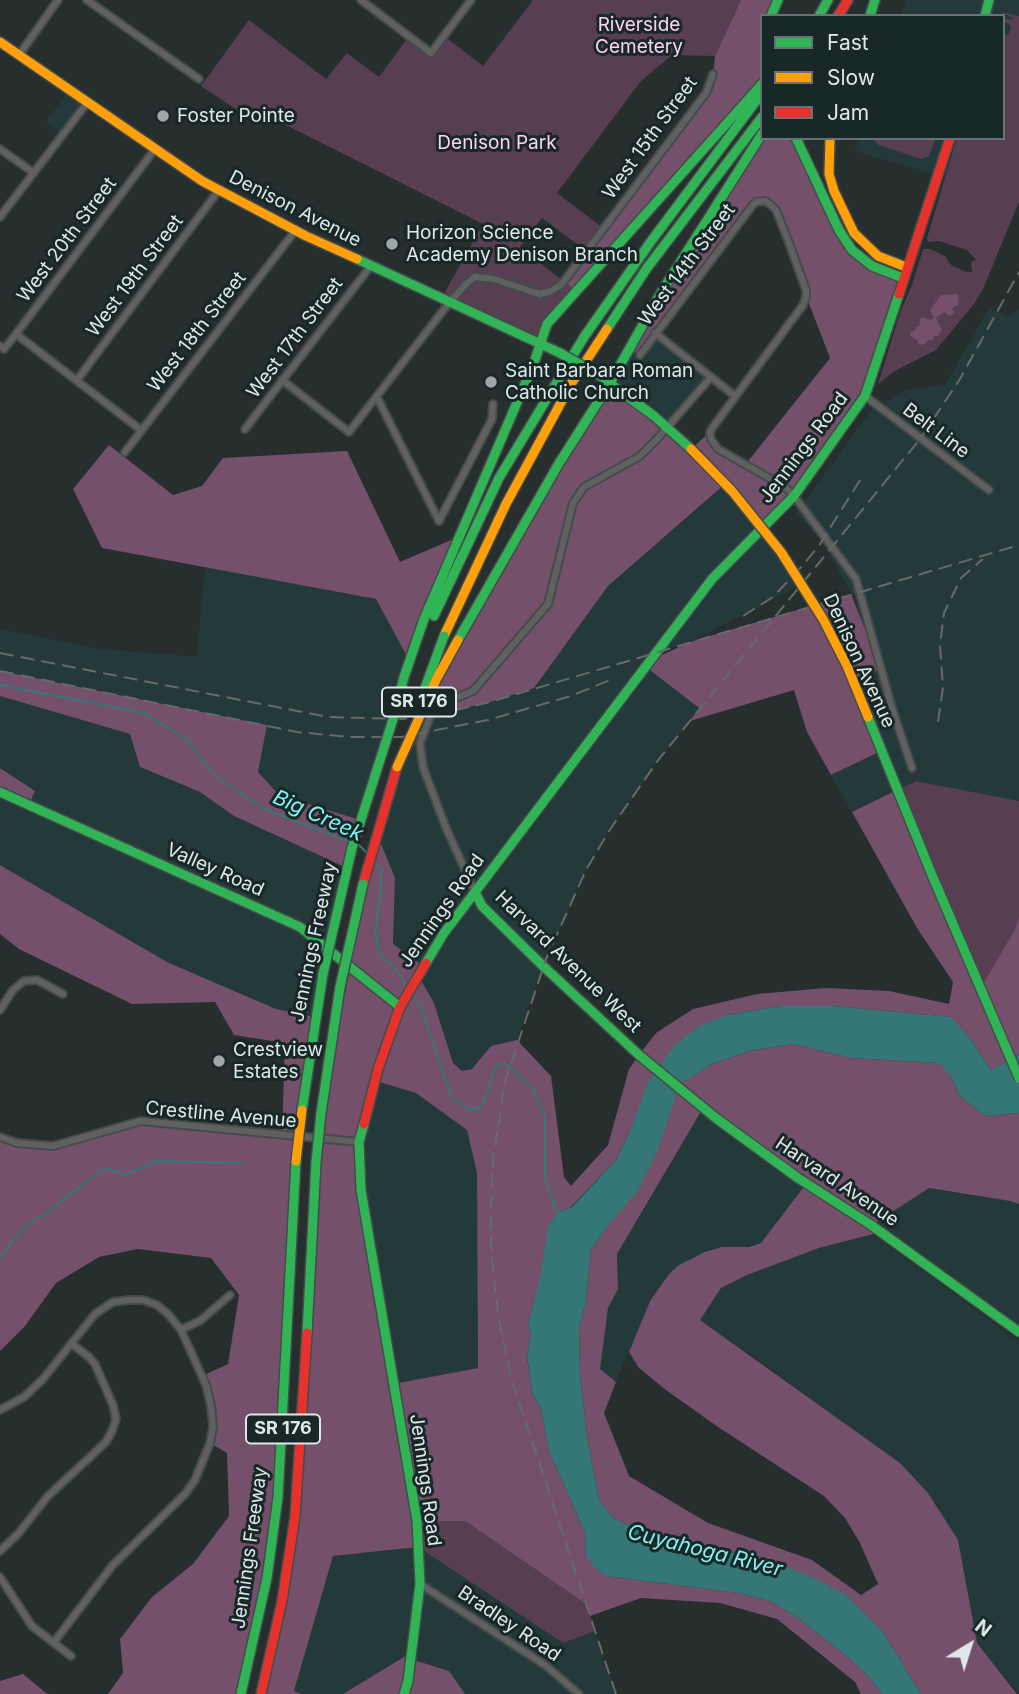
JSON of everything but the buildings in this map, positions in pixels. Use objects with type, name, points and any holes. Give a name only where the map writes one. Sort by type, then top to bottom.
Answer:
[{"type":"main road","name":"Denison Avenue","points":[[0,43],[219,190],[370,267],[561,352],[606,380],[691,449],[761,525],[823,619],[847,666],[1019,1078]]},
{"type":"main road","points":[[427,620],[499,478],[572,356],[652,240],[754,104],[757,93]]},
{"type":"main road","points":[[427,620],[534,363],[547,324],[757,93]]},
{"type":"main road","name":"Jennings Freeway","points":[[261,1694],[282,1601],[295,1516],[321,1113],[340,987],[359,900],[397,768],[444,636],[506,504],[571,384],[647,268],[760,120]]},
{"type":"main road","points":[[397,768],[437,678],[606,380],[760,137]]},
{"type":"main road","points":[[797,140],[839,230],[852,250],[872,266],[903,278]]},
{"type":"main road","points":[[830,140],[829,174],[854,233],[878,256],[906,267]]},
{"type":"main road","name":"Jennings Road","points":[[404,1694],[419,1584],[417,1521],[361,1190],[359,1142],[379,1069],[402,1003],[444,933],[712,579],[794,496],[865,396],[949,140]]},
{"type":"main road","name":"Jennings Freeway","points":[[240,1694],[267,1578],[278,1497],[296,1161],[323,974],[352,848],[404,677],[427,620]]},
{"type":"main road","name":"Valley Road","points":[[0,792],[300,927],[402,1003]]},
{"type":"main road","name":"Harvard Avenue West","points":[[475,892],[479,902],[489,913],[639,1055]]},
{"type":"main road","name":"Harvard Avenue","points":[[639,1055],[787,1170],[871,1225],[1019,1332]]},
{"type":"street","points":[[19,55],[58,0]]},
{"type":"street","points":[[87,0],[199,79]]},
{"type":"street","points":[[361,0],[431,53],[471,0]]},
{"type":"street","name":"West 15th Street","points":[[449,303],[475,277],[494,279],[539,294],[561,285],[706,93],[713,74]]},
{"type":"street","points":[[0,217],[87,103]]},
{"type":"street","points":[[0,149],[34,173]]},
{"type":"street","name":"West 20th Street","points":[[2,348],[16,334],[155,149]]},
{"type":"street","name":"West 19th Street","points":[[77,380],[219,190]]},
{"type":"street","name":"West 14th Street","points":[[640,355],[751,206],[765,201],[776,210],[806,296],[803,305],[736,396]]},
{"type":"street","name":"West 18th Street","points":[[125,452],[295,231]]},
{"type":"street","name":"West 17th Street","points":[[245,429],[370,267]]},
{"type":"street","points":[[282,380],[349,432],[449,303]]},
{"type":"street","points":[[655,333],[736,396],[710,432],[714,444],[785,487],[856,579],[892,708],[912,768]]},
{"type":"street","points":[[16,334],[142,430]]},
{"type":"street","points":[[475,892],[446,828],[420,754],[420,743],[432,712],[438,705],[473,691],[548,604],[573,503],[584,487],[640,456],[711,377]]},
{"type":"street","name":"Belt Line","points":[[865,396],[989,490]]},
{"type":"street","points":[[377,397],[439,521],[492,419],[492,404]]},
{"type":"street","points":[[0,1010],[13,990],[24,981],[37,980],[63,994]]},
{"type":"street","name":"Crestline Avenue","points":[[0,1137],[37,1146],[53,1146],[141,1121],[359,1142]]},
{"type":"street","points":[[181,1330],[201,1320],[230,1295]]},
{"type":"street","points":[[0,1410],[24,1397],[43,1379],[103,1307],[113,1302],[129,1300],[143,1300],[156,1305],[168,1314],[181,1330],[206,1385],[211,1406],[213,1427],[195,1480],[185,1494],[112,1566],[55,1641]]},
{"type":"street","points":[[0,1551],[18,1534],[48,1496],[106,1442],[112,1431],[116,1419],[104,1385],[89,1357],[72,1344]]},
{"type":"street","points":[[0,1577],[33,1626],[71,1656]]},
{"type":"street","name":"Bradley Road","points":[[419,1584],[545,1665],[579,1694]]},
{"type":"shaded area","points":[[741,0],[778,0],[772,14],[760,14],[760,86],[576,291],[563,281],[706,93],[713,74],[715,56]]},
{"type":"shaded area","points":[[906,0],[1019,0],[1019,153],[1004,195],[855,151],[859,140],[1005,140],[1005,14],[902,14]]},
{"type":"shaded area","points":[[69,90],[87,103],[63,135],[46,122]]},
{"type":"shaded area","points":[[761,140],[797,140],[846,241],[903,278],[865,396],[804,482],[762,528],[725,484],[608,586],[534,688],[419,719],[610,383],[691,449],[710,432],[714,444],[745,465],[830,358],[771,205],[756,202],[640,355],[628,349]]},
{"type":"shaded area","points":[[957,294],[959,301],[958,305],[952,308],[954,313],[950,316],[944,312],[936,318],[942,330],[938,336],[919,345],[917,340],[910,336],[916,327],[919,327],[921,317],[930,320],[934,318],[930,310],[941,295]]},
{"type":"shaded area","points":[[989,308],[1009,317],[1019,309],[1019,801],[916,781],[852,812],[831,775],[881,751],[853,681],[881,668],[855,600],[822,541],[796,513],[871,411],[907,390],[946,384]]},
{"type":"shaded area","points":[[655,333],[711,377],[667,428],[610,383],[628,349]]},
{"type":"shaded area","points":[[109,445],[173,495],[202,486],[223,458],[347,451],[400,562],[458,537],[409,660],[376,599],[102,548],[73,489]]},
{"type":"shaded area","points":[[726,484],[761,525],[797,585],[690,642],[659,651],[646,667],[700,709],[659,759],[609,831],[586,870],[543,966],[517,1040],[491,1046],[472,1069],[462,1071],[453,1063],[434,1003],[418,975],[423,966],[393,944],[395,878],[377,834],[419,719],[534,688],[608,586]]},
{"type":"shaded area","points":[[205,567],[376,599],[409,660],[360,820],[279,795],[258,772],[266,725],[0,671],[0,629],[100,649],[197,657]]},
{"type":"shaded area","points":[[851,594],[881,669],[853,681],[881,751],[831,775],[807,732],[794,690],[690,721],[699,708],[646,667],[651,660],[690,642]]},
{"type":"shaded area","points":[[0,671],[267,725],[258,772],[279,795],[360,820],[347,868],[234,816],[200,792],[140,767],[130,734],[0,696]]},
{"type":"shaded area","points":[[0,696],[130,734],[140,768],[200,792],[234,816],[347,868],[315,1017],[276,1009],[167,962],[0,865],[0,792],[35,791],[0,768]]},
{"type":"shaded area","points":[[0,768],[35,791],[28,806],[0,792]]},
{"type":"shaded area","points":[[897,790],[981,988],[1015,929],[1019,915],[1019,1055],[991,1070],[970,1038],[950,1017],[833,1006],[780,1006],[728,1015],[631,1129],[616,1160],[571,1207],[557,1213],[528,1325],[531,1333],[527,1357],[532,1393],[541,1409],[549,1451],[585,1533],[586,1556],[606,1576],[739,1593],[772,1602],[801,1620],[850,1659],[882,1694],[861,1694],[855,1682],[777,1619],[720,1603],[641,1598],[590,1616],[585,1603],[465,1521],[417,1521],[418,1547],[333,1556],[294,1691],[301,1694],[261,1694],[290,1549],[321,1113],[377,834],[395,878],[393,944],[423,966],[418,975],[434,1003],[453,1063],[462,1071],[472,1069],[491,1046],[517,1040],[551,1076],[564,1177],[571,1186],[608,1145],[629,1069],[656,1033],[693,1009],[757,994],[826,988],[889,991],[949,1004],[953,982],[917,928],[852,812]],"holes":[[[376,1081],[416,1093],[467,1130],[477,1173],[478,1368],[393,1384],[361,1190],[359,1142]]]},
{"type":"shaded area","points":[[0,865],[167,962],[276,1009],[315,1017],[302,1110],[278,1497],[241,1694],[108,1694],[123,1673],[120,1639],[152,1597],[193,1564],[229,1516],[227,1453],[210,1443],[213,1427],[202,1376],[228,1364],[239,1295],[211,1258],[138,1249],[99,1257],[56,1283],[25,1326],[0,1351],[0,1137],[53,1146],[141,1121],[282,1136],[285,1043],[234,1035],[215,1002],[132,1004],[19,949],[0,934]]},
{"type":"shaded area","points":[[794,1044],[851,1058],[940,1063],[952,1078],[959,1095],[985,1116],[1019,1113],[1019,1204],[929,1188],[872,1225],[877,1229],[873,1234],[819,1248],[747,1275],[721,1288],[700,1320],[900,1463],[928,1493],[958,1540],[977,1643],[1017,1694],[921,1694],[883,1632],[752,1555],[708,1549],[694,1550],[682,1543],[613,1518],[599,1500],[586,1430],[580,1373],[579,1328],[586,1301],[591,1249],[611,1222],[680,1084],[712,1064],[753,1050]],"holes":[[[703,1108],[806,1184],[761,1243],[749,1247],[722,1247],[705,1252],[679,1265],[669,1274],[650,1301],[629,1352],[639,1368],[666,1390],[824,1496],[845,1518],[860,1543],[878,1584],[861,1595],[812,1560],[708,1523],[629,1476],[604,1413],[616,1382],[600,1369],[608,1308],[618,1289],[617,1254]]]},
{"type":"shaded area","points":[[375,1081],[416,1093],[467,1130],[477,1173],[478,1368],[393,1385],[359,1142]]},
{"type":"shaded area","points":[[703,1108],[807,1184],[761,1243],[692,1258],[669,1274],[650,1301],[616,1382],[600,1370],[607,1309],[618,1289],[617,1254]]},
{"type":"shaded area","points":[[929,1188],[1019,1204],[1019,1332],[871,1225]]},
{"type":"shaded area","points":[[873,1234],[1019,1342],[1019,1694],[950,1610],[939,1507],[928,1493],[899,1464],[700,1320],[721,1288],[747,1275],[819,1248]]},
{"type":"shaded area","points":[[418,1547],[563,1643],[595,1631],[616,1694],[465,1694],[449,1671],[411,1659],[411,1652],[343,1694],[301,1694],[294,1691],[333,1556]]},
{"type":"shaded area","points":[[412,1652],[411,1659],[449,1671],[465,1694],[343,1694]]},
{"type":"shaded area","points":[[23,1674],[49,1694],[0,1694],[0,1681]]},
{"type":"green space","name":"Denison Park","points":[[533,0],[741,0],[715,56],[672,55],[641,81],[557,193],[603,228],[586,251],[542,218],[520,247],[576,291],[540,342],[441,299],[483,224],[244,104],[240,112],[201,86],[249,20],[326,79],[347,53],[379,77],[409,36],[431,52],[444,36],[483,66]]},
{"type":"green space","points":[[1001,12],[1019,16],[1019,202],[983,289],[974,304],[936,350],[893,372],[878,384],[923,249],[930,249],[945,256],[951,265],[972,272],[971,262],[976,260],[967,250],[939,241],[928,242],[927,238],[956,140],[1005,140],[1005,35],[1009,35],[1011,28],[1005,23],[1005,18],[1013,18]]},
{"type":"green space","points":[[874,140],[935,140],[929,156],[922,159],[878,145]]},
{"type":"green space","points":[[916,781],[1019,801],[1019,915],[1015,929],[981,989],[897,790]]},
{"type":"green space","points":[[417,1521],[465,1521],[586,1603],[595,1631],[563,1643],[418,1547]]},
{"type":"water","name":"Cuyahoga River","points":[[780,1006],[833,1006],[951,1017],[970,1038],[991,1070],[1019,1055],[1019,1113],[985,1116],[959,1095],[952,1078],[939,1063],[851,1058],[794,1044],[753,1050],[712,1064],[680,1084],[657,1152],[638,1190],[591,1249],[586,1301],[579,1328],[580,1373],[586,1430],[599,1500],[613,1518],[635,1528],[682,1543],[694,1550],[708,1549],[752,1555],[815,1578],[847,1596],[883,1632],[921,1694],[882,1694],[850,1659],[801,1620],[772,1602],[739,1593],[606,1576],[594,1567],[586,1556],[585,1533],[549,1451],[541,1409],[532,1393],[527,1356],[531,1333],[528,1325],[541,1273],[548,1227],[557,1213],[572,1207],[616,1160],[631,1129],[648,1082],[676,1044],[701,1025],[728,1015]]},
{"type":"waterway","name":"Big Creek","points":[[0,685],[144,713],[187,740],[215,776],[264,809],[347,841]]},
{"type":"waterway","name":"Big Creek","points":[[359,845],[367,853]]},
{"type":"waterway","name":"Big Creek","points":[[375,863],[381,870],[375,932],[380,955],[395,968],[408,987]]},
{"type":"waterway","name":"Big Creek","points":[[413,995],[421,1007],[452,1098],[470,1110],[480,1108],[497,1064],[506,1064],[534,1090],[545,1118],[545,1179],[558,1214]]},
{"type":"waterway","points":[[0,1260],[26,1225],[45,1214],[100,1171],[109,1169],[125,1175],[157,1161],[244,1163]]},
{"type":"railway","points":[[616,1694],[512,1381],[499,1320],[491,1252],[491,1209],[493,1160],[505,1082],[546,959],[586,870],[609,831],[659,759],[920,439],[960,379],[1019,272]]},
{"type":"railway","points":[[743,616],[773,597],[804,564],[820,544],[862,477]]},
{"type":"railway","points":[[0,653],[328,717],[401,719],[430,716],[490,702],[1019,545]]},
{"type":"railway","points":[[938,722],[943,687],[940,645],[944,613],[961,578],[983,559]]},
{"type":"railway","points":[[0,671],[297,732],[350,737],[401,737],[488,720],[571,696],[610,680]]},
{"type":"traffic: fast","points":[[772,14],[778,0]]},
{"type":"traffic: fast","points":[[820,14],[828,0]]},
{"type":"traffic: fast","points":[[871,14],[875,0]]},
{"type":"traffic: fast","points":[[986,14],[989,0]]},
{"type":"traffic: fast","points":[[395,713],[424,619],[534,363],[547,324],[760,86]]},
{"type":"traffic: fast","points":[[434,616],[499,478],[584,337],[652,240],[760,96]]},
{"type":"traffic: fast","points":[[607,329],[647,268],[760,120]]},
{"type":"traffic: fast","points":[[458,640],[662,291],[760,137]]},
{"type":"traffic: fast","points":[[797,140],[839,230],[852,250],[872,266],[903,278]]},
{"type":"traffic: fast","points":[[357,259],[560,353]]},
{"type":"traffic: fast","points":[[426,963],[444,933],[712,579],[794,496],[865,396],[899,294]]},
{"type":"traffic: fast","points":[[560,353],[602,377]]},
{"type":"traffic: fast","points":[[605,380],[654,416],[691,449]]},
{"type":"traffic: fast","points":[[425,688],[444,636]]},
{"type":"traffic: fast","points":[[323,974],[352,848],[395,713]]},
{"type":"traffic: fast","points":[[868,717],[1019,1078]]},
{"type":"traffic: fast","points":[[0,792],[300,927],[400,1007]]},
{"type":"traffic: fast","points":[[340,987],[363,884]]},
{"type":"traffic: fast","points":[[475,892],[482,906],[543,966],[639,1055],[717,1119],[798,1178],[871,1225],[1019,1332]]},
{"type":"traffic: fast","points":[[302,1110],[323,974]]},
{"type":"traffic: fast","points":[[321,1113],[340,987]]},
{"type":"traffic: fast","points":[[316,1162],[321,1113]]},
{"type":"traffic: fast","points":[[364,1124],[359,1142],[361,1190],[417,1521],[420,1584],[404,1694]]},
{"type":"traffic: fast","points":[[241,1694],[267,1578],[278,1497],[296,1161]]},
{"type":"traffic: fast","points":[[307,1333],[316,1162]]},
{"type":"traffic: slow","points":[[0,42],[202,181],[306,236],[357,259]]},
{"type":"traffic: slow","points":[[830,140],[829,174],[854,233],[878,256],[906,267]]},
{"type":"traffic: slow","points":[[444,636],[506,504],[571,384],[607,329]]},
{"type":"traffic: slow","points":[[691,449],[732,491],[781,552],[823,619],[847,666],[868,717]]},
{"type":"traffic: slow","points":[[397,767],[437,678],[458,640]]},
{"type":"traffic: slow","points":[[296,1161],[302,1110]]},
{"type":"traffic: jam","points":[[839,14],[848,0]]},
{"type":"traffic: jam","points":[[899,294],[949,140]]},
{"type":"traffic: jam","points":[[363,884],[397,767]]},
{"type":"traffic: jam","points":[[364,1124],[378,1069],[400,1007],[426,963]]},
{"type":"traffic: jam","points":[[261,1694],[282,1601],[295,1516],[307,1333]]},
{"type":"place","name":"Foster Pointe","points":[[163,116]]},
{"type":"place","name":"Horizon Science Academy Denison Branch","points":[[392,244]]},
{"type":"place","name":"Saint Barbara Roman Catholic Church","points":[[491,382]]},
{"type":"place","name":"Crestview Estates","points":[[219,1061]]},
{"type":"park label","name":"Riverside Cemetery","points":[[639,36]]}]
